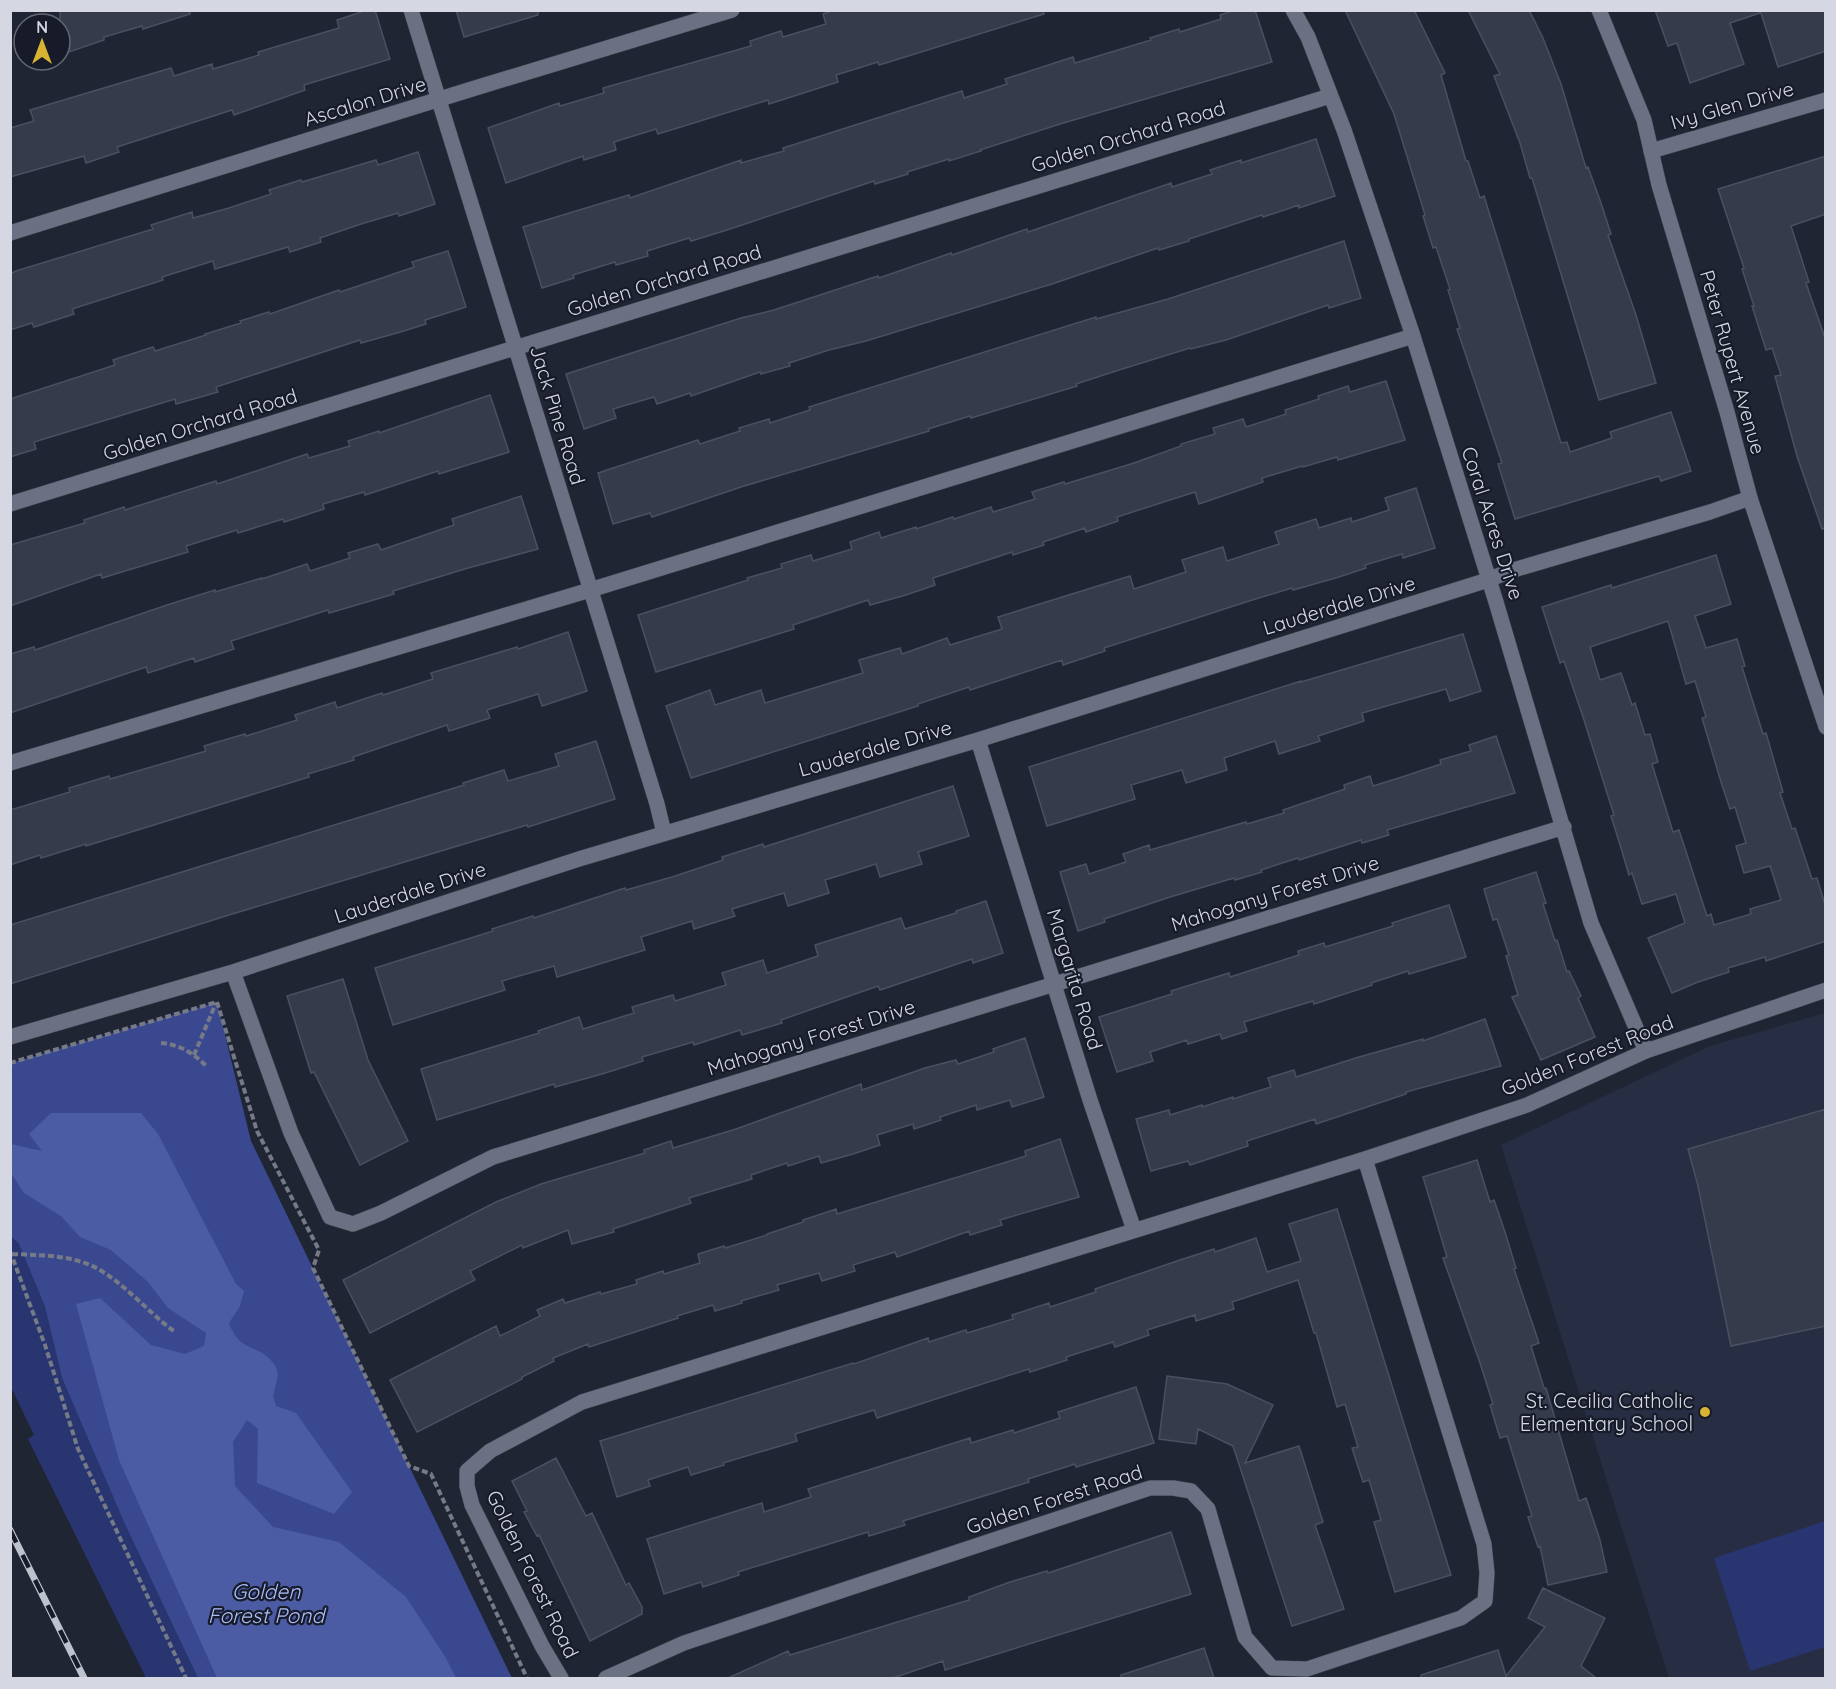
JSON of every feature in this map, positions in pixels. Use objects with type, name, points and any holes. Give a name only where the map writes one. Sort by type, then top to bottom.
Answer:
[{"type":"street","name":"Jack Pine Road","points":[[411,10],[664,832]]},
{"type":"street","name":"Ascalon Drive","points":[[10,233],[732,10]]},
{"type":"street","name":"Coral Acres Drive","points":[[1293,10],[1308,38],[1344,130],[1413,336],[1496,602],[1591,922],[1646,1051]]},
{"type":"street","name":"Peter Rupert Avenue","points":[[1599,10],[1644,120],[1750,498],[1826,727]]},
{"type":"street","name":"Golden Orchard Road","points":[[10,504],[1330,96]]},
{"type":"street","name":"Ivy Glen Drive","points":[[1651,151],[1826,100]]},
{"type":"street","points":[[10,763],[590,590],[1413,336]]},
{"type":"street","name":"Lauderdale Drive","points":[[10,1037],[233,972],[664,832],[978,740],[1488,580],[1510,571],[1750,498]]},
{"type":"street","name":"Margarita Road","points":[[978,740],[1090,1100],[1134,1230]]},
{"type":"street","name":"Mahogany Forest Drive","points":[[233,972],[291,1133],[330,1217],[353,1224],[381,1213],[493,1157],[1564,827]]},
{"type":"street","name":"Golden Forest Road","points":[[561,1678],[542,1646],[472,1505],[466,1486],[467,1471],[490,1451],[582,1402],[1365,1159],[1527,1105],[1646,1051],[1826,990]]},
{"type":"street","name":"Golden Forest Road","points":[[606,1678],[684,1643],[1150,1488],[1191,1491],[1208,1509],[1245,1637],[1272,1668],[1307,1669],[1461,1618],[1485,1601],[1487,1573],[1484,1544],[1365,1159]]},
{"type":"path","points":[[194,1055],[217,1002]]},
{"type":"path","points":[[10,1063],[217,1002]]},
{"type":"path","points":[[217,1002],[257,1131],[319,1250],[312,1268],[409,1466],[430,1474],[527,1678]]},
{"type":"path","points":[[160,1043],[172,1044],[194,1055],[207,1066]]},
{"type":"path","points":[[175,1332],[128,1291],[84,1262],[56,1256],[11,1252],[45,1345],[78,1449],[186,1678]]},
{"type":"shaded area","points":[[217,1002],[251,1141],[512,1678],[198,1678],[125,1524],[62,1378],[45,1307],[19,1244],[11,1236],[11,1063]]},
{"type":"shaded area","name":"St. Cecilia Catholic Elementary School","points":[[1825,1013],[1825,1678],[1669,1678],[1501,1145],[1710,1046]]},
{"type":"shaded area","points":[[10,1235],[19,1244],[45,1307],[62,1378],[198,1678],[146,1678],[28,1439],[34,1435],[11,1387]]},
{"type":"shaded area","points":[[1825,1521],[1825,1647],[1750,1671],[1714,1558]]},
{"type":"water","name":"Golden Forest Pond","points":[[51,1113],[141,1113],[158,1134],[236,1284],[244,1291],[240,1306],[229,1323],[233,1333],[244,1344],[268,1357],[274,1364],[278,1375],[273,1395],[276,1406],[296,1413],[352,1492],[334,1514],[257,1483],[258,1429],[247,1420],[233,1442],[235,1486],[273,1527],[339,1542],[406,1597],[446,1658],[456,1678],[217,1678],[119,1460],[76,1304],[100,1298],[151,1345],[185,1354],[204,1346],[206,1333],[168,1308],[148,1282],[111,1250],[80,1237],[61,1216],[24,1193],[11,1173],[11,1144],[42,1151],[29,1134]]},
{"type":"building","points":[[60,10],[190,10],[190,14],[143,29],[142,26],[104,37],[104,40],[72,51],[72,12],[60,12]]},
{"type":"building","points":[[367,10],[375,10],[390,59],[304,85],[305,90],[234,115],[232,110],[117,147],[119,152],[86,163],[84,156],[10,177],[10,128],[34,121],[30,110],[171,68],[174,76],[212,64],[213,69],[259,55],[258,52],[339,28],[337,20]]},
{"type":"building","points":[[456,10],[538,10],[538,15],[464,37]]},
{"type":"building","points":[[834,10],[1043,10],[1044,14],[879,65],[878,62],[836,75],[838,82],[769,104],[768,100],[658,134],[656,129],[614,142],[616,150],[584,160],[583,156],[506,183],[488,128],[559,103],[560,106],[604,93],[603,88],[751,46],[750,41],[781,31],[783,37],[826,24],[823,14]]},
{"type":"building","points":[[1235,10],[1255,10],[1272,62],[1060,124],[875,184],[874,181],[691,241],[689,238],[647,251],[648,256],[616,265],[615,262],[573,275],[574,278],[542,288],[523,227],[629,195],[630,198],[741,160],[741,163],[784,151],[783,148],[962,91],[964,98],[1007,84],[1005,79],[1073,57],[1075,63],[1179,29],[1180,32],[1221,19],[1220,15]]},
{"type":"building","points":[[1345,10],[1414,10],[1445,73],[1441,75],[1466,161],[1468,161],[1480,198],[1484,196],[1561,443],[1567,442],[1570,452],[1612,438],[1610,432],[1671,412],[1691,471],[1661,481],[1659,476],[1515,519],[1498,464],[1502,463],[1457,329],[1460,328],[1448,290],[1450,289],[1436,247],[1433,248],[1394,114]]},
{"type":"building","points":[[1468,10],[1529,10],[1561,84],[1586,168],[1588,167],[1611,234],[1608,235],[1636,315],[1656,383],[1599,400],[1532,178],[1530,178],[1520,143],[1494,76],[1500,74]]},
{"type":"building","points":[[1655,10],[1759,10],[1760,13],[1730,23],[1744,64],[1690,83],[1677,43],[1668,46]]},
{"type":"building","points":[[1760,10],[1826,10],[1826,51],[1778,67]]},
{"type":"building","points":[[1316,139],[1335,196],[1299,208],[1299,205],[1263,217],[1262,215],[1189,239],[1189,241],[1159,250],[1158,248],[1052,284],[866,341],[829,350],[789,363],[790,366],[761,374],[760,372],[691,396],[690,393],[657,404],[654,397],[613,409],[616,418],[584,429],[566,374],[741,318],[774,310],[878,276],[879,278],[1027,229],[1028,232],[1171,183],[1172,187],[1212,174],[1210,170],[1241,160],[1241,163]]},
{"type":"building","points":[[418,152],[435,204],[399,216],[398,213],[361,224],[320,238],[321,242],[290,252],[288,247],[215,269],[213,261],[162,277],[163,280],[72,309],[74,314],[34,327],[32,323],[10,330],[10,274],[16,271],[153,229],[151,225],[192,212],[193,218],[271,194],[269,190],[301,180],[302,182],[376,160],[378,165]]},
{"type":"building","points":[[1826,156],[1826,214],[1791,226],[1809,282],[1806,283],[1826,341],[1826,528],[1822,529],[1797,456],[1775,376],[1781,375],[1772,348],[1766,350],[1742,269],[1744,268],[1718,189]]},
{"type":"building","points":[[1344,241],[1361,298],[1329,308],[1328,305],[1226,340],[1190,348],[1076,384],[1077,386],[971,418],[970,416],[928,429],[929,431],[741,487],[652,517],[650,513],[613,524],[598,473],[698,440],[700,444],[769,419],[770,423],[810,410],[809,407],[1096,317],[1096,319],[1168,299]]},
{"type":"building","points":[[448,251],[466,307],[425,320],[426,324],[361,343],[360,340],[216,387],[218,392],[176,404],[175,399],[34,442],[36,449],[10,457],[10,399],[115,365],[113,360],[153,347],[155,351],[241,323],[240,321],[269,312],[270,314],[379,279],[414,267],[412,262]]},
{"type":"building","points":[[1386,381],[1405,440],[1338,460],[1337,457],[1262,478],[1263,482],[1199,504],[1195,492],[1117,517],[1118,521],[1086,532],[1085,528],[1043,542],[1044,545],[1013,555],[1012,552],[933,578],[935,585],[906,595],[870,605],[868,600],[793,625],[794,629],[656,672],[638,615],[782,568],[781,564],[811,555],[813,561],[852,549],[850,542],[879,532],[881,538],[991,507],[993,512],[1035,499],[1032,492],[1134,463],[1181,446],[1181,444],[1215,434],[1213,428],[1243,419],[1246,427],[1286,414],[1285,410],[1319,399],[1318,396],[1348,386],[1350,392]]},
{"type":"building","points":[[490,395],[509,452],[439,474],[438,471],[365,495],[364,492],[323,504],[324,509],[284,522],[283,519],[238,533],[237,530],[186,546],[188,552],[102,578],[101,574],[10,606],[10,545],[85,523],[84,520],[124,507],[125,510],[216,481],[217,484],[307,454],[309,458],[350,446],[348,441],[379,431],[379,433]]},
{"type":"building","points":[[1416,488],[1435,548],[1403,558],[1402,554],[1365,565],[1366,568],[1339,577],[1246,602],[1104,648],[1105,651],[1063,665],[1062,660],[970,690],[969,687],[918,704],[918,706],[691,778],[666,706],[710,690],[715,705],[761,690],[765,703],[863,673],[859,660],[900,648],[902,654],[947,638],[950,645],[1002,629],[998,617],[1130,576],[1134,589],[1186,572],[1182,560],[1223,547],[1227,561],[1279,544],[1275,532],[1316,519],[1319,528],[1351,518],[1352,522],[1389,510],[1385,498]]},
{"type":"building","points":[[521,496],[538,549],[468,568],[393,591],[394,594],[329,613],[328,610],[231,641],[234,649],[195,662],[194,658],[148,673],[146,667],[10,713],[10,654],[34,647],[35,650],[170,604],[307,564],[310,571],[350,558],[348,553],[378,544],[381,550],[454,525],[452,519]]},
{"type":"building","points":[[1716,555],[1731,604],[1695,616],[1706,648],[1737,639],[1745,666],[1742,667],[1763,734],[1766,733],[1783,792],[1780,793],[1792,829],[1795,828],[1812,879],[1817,878],[1826,908],[1826,941],[1766,961],[1765,957],[1728,968],[1729,972],[1672,993],[1648,938],[1685,923],[1676,894],[1642,904],[1632,873],[1629,875],[1611,816],[1614,815],[1584,720],[1564,661],[1560,663],[1542,607],[1611,585],[1612,588]],"holes":[[[1668,621],[1686,684],[1695,681],[1706,717],[1702,718],[1721,782],[1730,809],[1735,807],[1746,843],[1736,846],[1744,873],[1770,866],[1781,900],[1750,909],[1751,914],[1714,925],[1711,914],[1707,916],[1679,830],[1673,832],[1652,764],[1658,762],[1650,734],[1645,735],[1635,703],[1632,705],[1621,673],[1600,680],[1590,647]]]},
{"type":"building","points":[[568,632],[587,691],[542,706],[538,694],[487,710],[490,718],[449,731],[447,725],[353,757],[354,760],[308,774],[309,777],[86,846],[86,844],[41,858],[40,855],[10,865],[10,810],[70,792],[69,788],[109,776],[110,779],[206,751],[204,746],[297,720],[295,715],[335,702],[337,708],[382,693],[383,695],[433,679],[431,673],[517,647],[518,649]]},
{"type":"building","points":[[1463,634],[1481,691],[1450,701],[1446,689],[1362,713],[1364,721],[1318,736],[1320,741],[1279,754],[1275,741],[1224,758],[1227,770],[1186,783],[1182,770],[1131,785],[1135,799],[1047,826],[1029,767],[1301,681]]},
{"type":"building","points":[[1496,736],[1515,793],[1387,830],[1389,835],[1362,843],[1361,840],[1299,860],[1298,858],[1261,870],[1262,872],[1170,897],[1104,919],[1105,922],[1078,931],[1060,872],[1086,864],[1089,874],[1126,862],[1123,854],[1149,845],[1150,850],[1284,813],[1283,810],[1345,789],[1344,785],[1370,776],[1373,786],[1441,764],[1440,760],[1471,751],[1469,745]]},
{"type":"building","points":[[596,741],[615,799],[229,915],[10,984],[10,925],[464,785],[463,783],[504,770],[508,781],[559,766],[555,754]]},
{"type":"building","points":[[953,786],[969,836],[918,852],[922,864],[880,877],[876,864],[825,880],[829,893],[788,906],[784,893],[732,909],[735,916],[694,929],[692,921],[641,937],[645,950],[557,977],[554,966],[502,981],[505,990],[393,1025],[375,968],[533,916],[534,918],[625,888],[626,890],[672,877],[723,860],[722,857],[763,844],[764,847]]},
{"type":"building","points":[[1536,872],[1555,941],[1557,940],[1567,972],[1569,971],[1581,996],[1578,998],[1595,1037],[1541,1060],[1512,997],[1518,995],[1506,956],[1509,955],[1497,919],[1493,920],[1484,889]]},
{"type":"building","points":[[986,901],[1003,953],[973,963],[972,959],[880,990],[878,986],[781,1020],[782,1023],[742,1035],[740,1030],[694,1045],[693,1042],[642,1057],[643,1061],[602,1074],[555,1087],[554,1084],[437,1120],[421,1069],[539,1033],[538,1031],[579,1017],[583,1029],[634,1013],[632,1007],[673,995],[675,1001],[726,985],[722,973],[763,960],[767,973],[818,956],[815,945],[901,918],[905,929]]},
{"type":"building","points":[[1449,905],[1466,957],[1409,974],[1408,971],[1314,1004],[1313,1001],[1244,1022],[1247,1031],[1222,1039],[1220,1034],[1188,1044],[1187,1040],[1150,1052],[1153,1061],[1117,1072],[1099,1017],[1229,973],[1230,977],[1299,955],[1298,951],[1324,943],[1325,947],[1393,926],[1392,923]]},
{"type":"building","points":[[343,979],[368,1060],[408,1141],[360,1165],[314,1072],[311,1073],[287,996]]},
{"type":"building","points":[[1485,1019],[1501,1066],[1406,1092],[1406,1094],[1316,1124],[1315,1119],[1247,1141],[1248,1146],[1190,1165],[1188,1161],[1151,1171],[1136,1119],[1169,1110],[1170,1115],[1233,1097],[1233,1099],[1271,1087],[1268,1078],[1294,1070],[1296,1077],[1359,1057],[1423,1039],[1423,1041]]},
{"type":"building","points":[[1025,1038],[1044,1097],[1012,1107],[1010,1100],[977,1110],[976,1105],[940,1117],[941,1120],[914,1129],[913,1124],[877,1135],[880,1145],[853,1154],[821,1163],[819,1156],[788,1166],[787,1163],[751,1175],[752,1179],[689,1198],[691,1203],[613,1229],[614,1232],[572,1244],[568,1230],[523,1248],[522,1245],[470,1271],[475,1280],[370,1333],[343,1280],[496,1202],[541,1184],[645,1153],[644,1150],[671,1141],[673,1148],[736,1129],[861,1084],[862,1090],[925,1068],[956,1060],[958,1064],[994,1052],[993,1049]]},
{"type":"building","points":[[1826,1109],[1826,1326],[1731,1346],[1698,1186],[1688,1149]]},
{"type":"building","points":[[1060,1139],[1079,1197],[1000,1220],[1002,1225],[970,1235],[969,1231],[897,1257],[895,1252],[853,1265],[855,1271],[822,1281],[819,1273],[777,1285],[779,1290],[741,1301],[742,1303],[715,1311],[713,1305],[589,1347],[588,1344],[553,1358],[554,1361],[522,1379],[417,1432],[390,1380],[496,1326],[500,1336],[540,1316],[537,1310],[563,1299],[565,1303],[637,1284],[636,1280],[663,1271],[664,1274],[700,1263],[698,1254],[767,1235],[836,1209],[837,1214],[1026,1156],[1025,1151]]},
{"type":"building","points":[[1477,1160],[1490,1202],[1494,1200],[1505,1232],[1516,1268],[1514,1269],[1539,1343],[1531,1346],[1544,1388],[1546,1388],[1579,1501],[1586,1498],[1600,1540],[1607,1572],[1548,1585],[1540,1546],[1538,1547],[1528,1517],[1532,1516],[1507,1436],[1500,1438],[1490,1405],[1493,1404],[1443,1258],[1447,1257],[1423,1177]]},
{"type":"building","points":[[1337,1209],[1451,1575],[1395,1592],[1374,1522],[1381,1520],[1369,1480],[1363,1482],[1352,1448],[1358,1447],[1345,1404],[1337,1407],[1298,1280],[1232,1302],[1234,1309],[1196,1321],[1195,1315],[1147,1330],[1149,1335],[1115,1347],[1113,1342],[1066,1357],[1067,1360],[1030,1372],[1029,1369],[877,1418],[874,1410],[795,1434],[797,1441],[723,1463],[724,1465],[691,1475],[688,1467],[648,1480],[650,1486],[617,1497],[600,1441],[854,1364],[928,1338],[929,1342],[966,1330],[967,1333],[1013,1319],[1012,1315],[1049,1303],[1050,1307],[1177,1261],[1214,1249],[1215,1252],[1256,1238],[1267,1272],[1301,1261],[1289,1224]]},
{"type":"building","points":[[1167,1376],[1227,1384],[1273,1405],[1245,1463],[1299,1446],[1323,1522],[1315,1525],[1344,1609],[1292,1626],[1233,1446],[1198,1429],[1196,1444],[1159,1439]]},
{"type":"building","points":[[1136,1387],[1154,1443],[1028,1479],[1029,1482],[903,1521],[905,1525],[869,1536],[868,1532],[738,1572],[739,1575],[703,1587],[701,1582],[664,1594],[647,1539],[762,1503],[764,1512],[811,1497],[808,1489],[970,1438],[971,1443],[1013,1430],[1014,1433],[1060,1418],[1058,1412]]},
{"type":"building","points":[[556,1458],[586,1516],[592,1513],[626,1585],[629,1583],[642,1607],[642,1614],[590,1641],[539,1535],[537,1536],[524,1512],[527,1511],[512,1481]]},
{"type":"building","points":[[1171,1532],[1191,1594],[945,1670],[943,1661],[893,1678],[728,1678],[788,1651],[790,1655],[969,1600],[969,1597],[1010,1582],[1047,1571],[1048,1573]]},
{"type":"building","points":[[1543,1588],[1605,1618],[1581,1666],[1596,1678],[1421,1678],[1421,1675],[1498,1650],[1506,1676],[1545,1627],[1528,1618]]},
{"type":"building","points":[[1204,1648],[1214,1678],[1121,1678],[1121,1675]]},
{"type":"railway","points":[[10,1530],[84,1678]]},
{"type":"place","name":"St. Cecilia Catholic Elementary School","points":[[1705,1412]]}]
